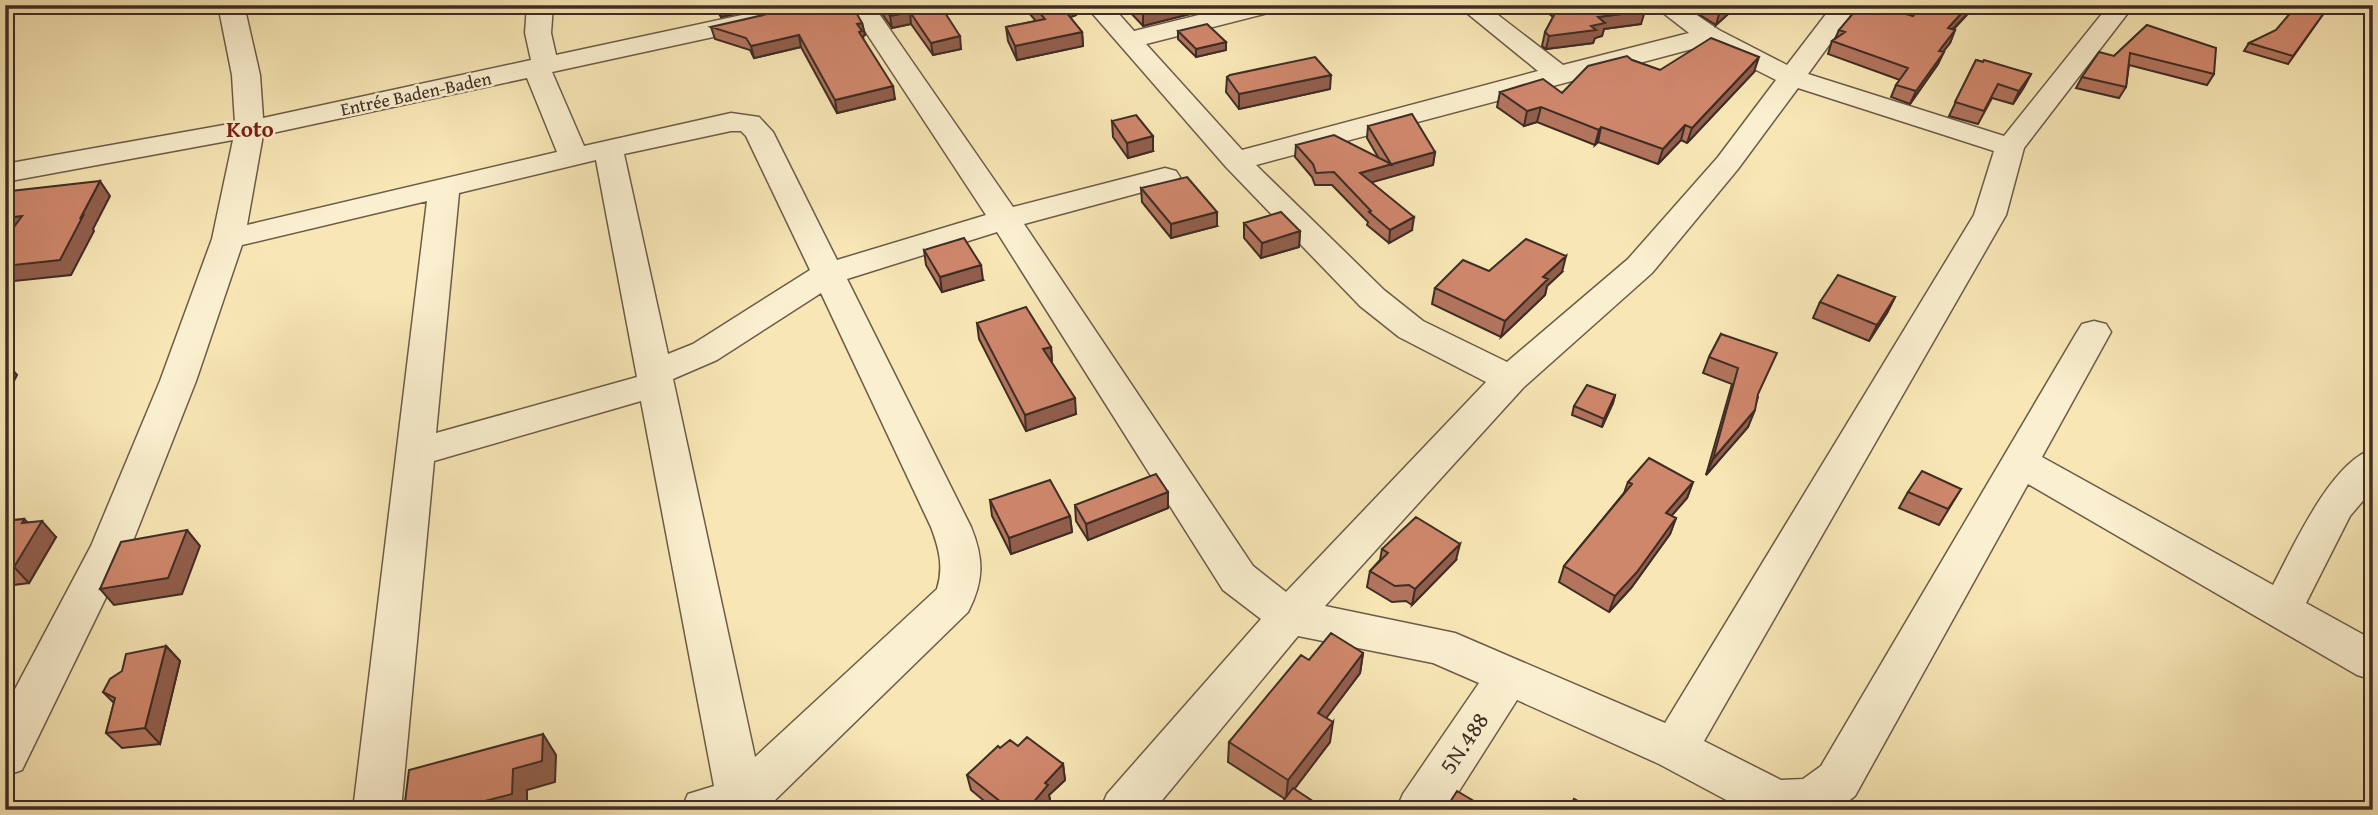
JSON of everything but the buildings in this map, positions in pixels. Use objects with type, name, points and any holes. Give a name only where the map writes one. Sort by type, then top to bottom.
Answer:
[{"type":"street","points":[[5,755],[111,546],[178,380],[228,239],[250,129],[246,75],[232,5]]},
{"type":"street","points":[[511,5],[539,7],[541,66],[590,151],[655,379],[732,807]]},
{"type":"street","name":"Entrée Baden-Baden","points":[[5,173],[250,129],[791,9],[824,5]]},
{"type":"street","points":[[860,5],[1005,219],[1238,578],[1289,617],[1440,646],[1798,805],[1838,781],[2094,332]]},
{"type":"street","points":[[1097,5],[1236,161],[1391,315],[1411,329],[1510,379]]},
{"type":"street","points":[[1129,40],[1272,5]]},
{"type":"street","points":[[1469,5],[1558,74]]},
{"type":"street","points":[[1665,5],[1710,36],[1790,77],[2010,147]]},
{"type":"street","points":[[1124,810],[1289,617],[1510,379],[1640,265],[1728,163],[1846,5]]},
{"type":"street","points":[[1675,749],[1990,215],[2010,147],[2122,5]]},
{"type":"street","points":[[1236,161],[1710,36]]},
{"type":"street","points":[[228,239],[444,189],[590,151],[731,122],[748,123],[759,132],[951,527],[960,549],[964,570],[953,600],[732,807]]},
{"type":"street","points":[[416,452],[655,379],[705,352],[827,274],[1005,219],[1165,177]]},
{"type":"street","points":[[377,810],[444,189]]},
{"type":"street","points":[[2019,461],[2373,662]]},
{"type":"street","points":[[2281,610],[2335,507],[2373,463]]},
{"type":"street","name":"5N.488","points":[[1420,810],[1508,677]]},
{"type":"district","name":"Koto","points":[[250,129]]}]
